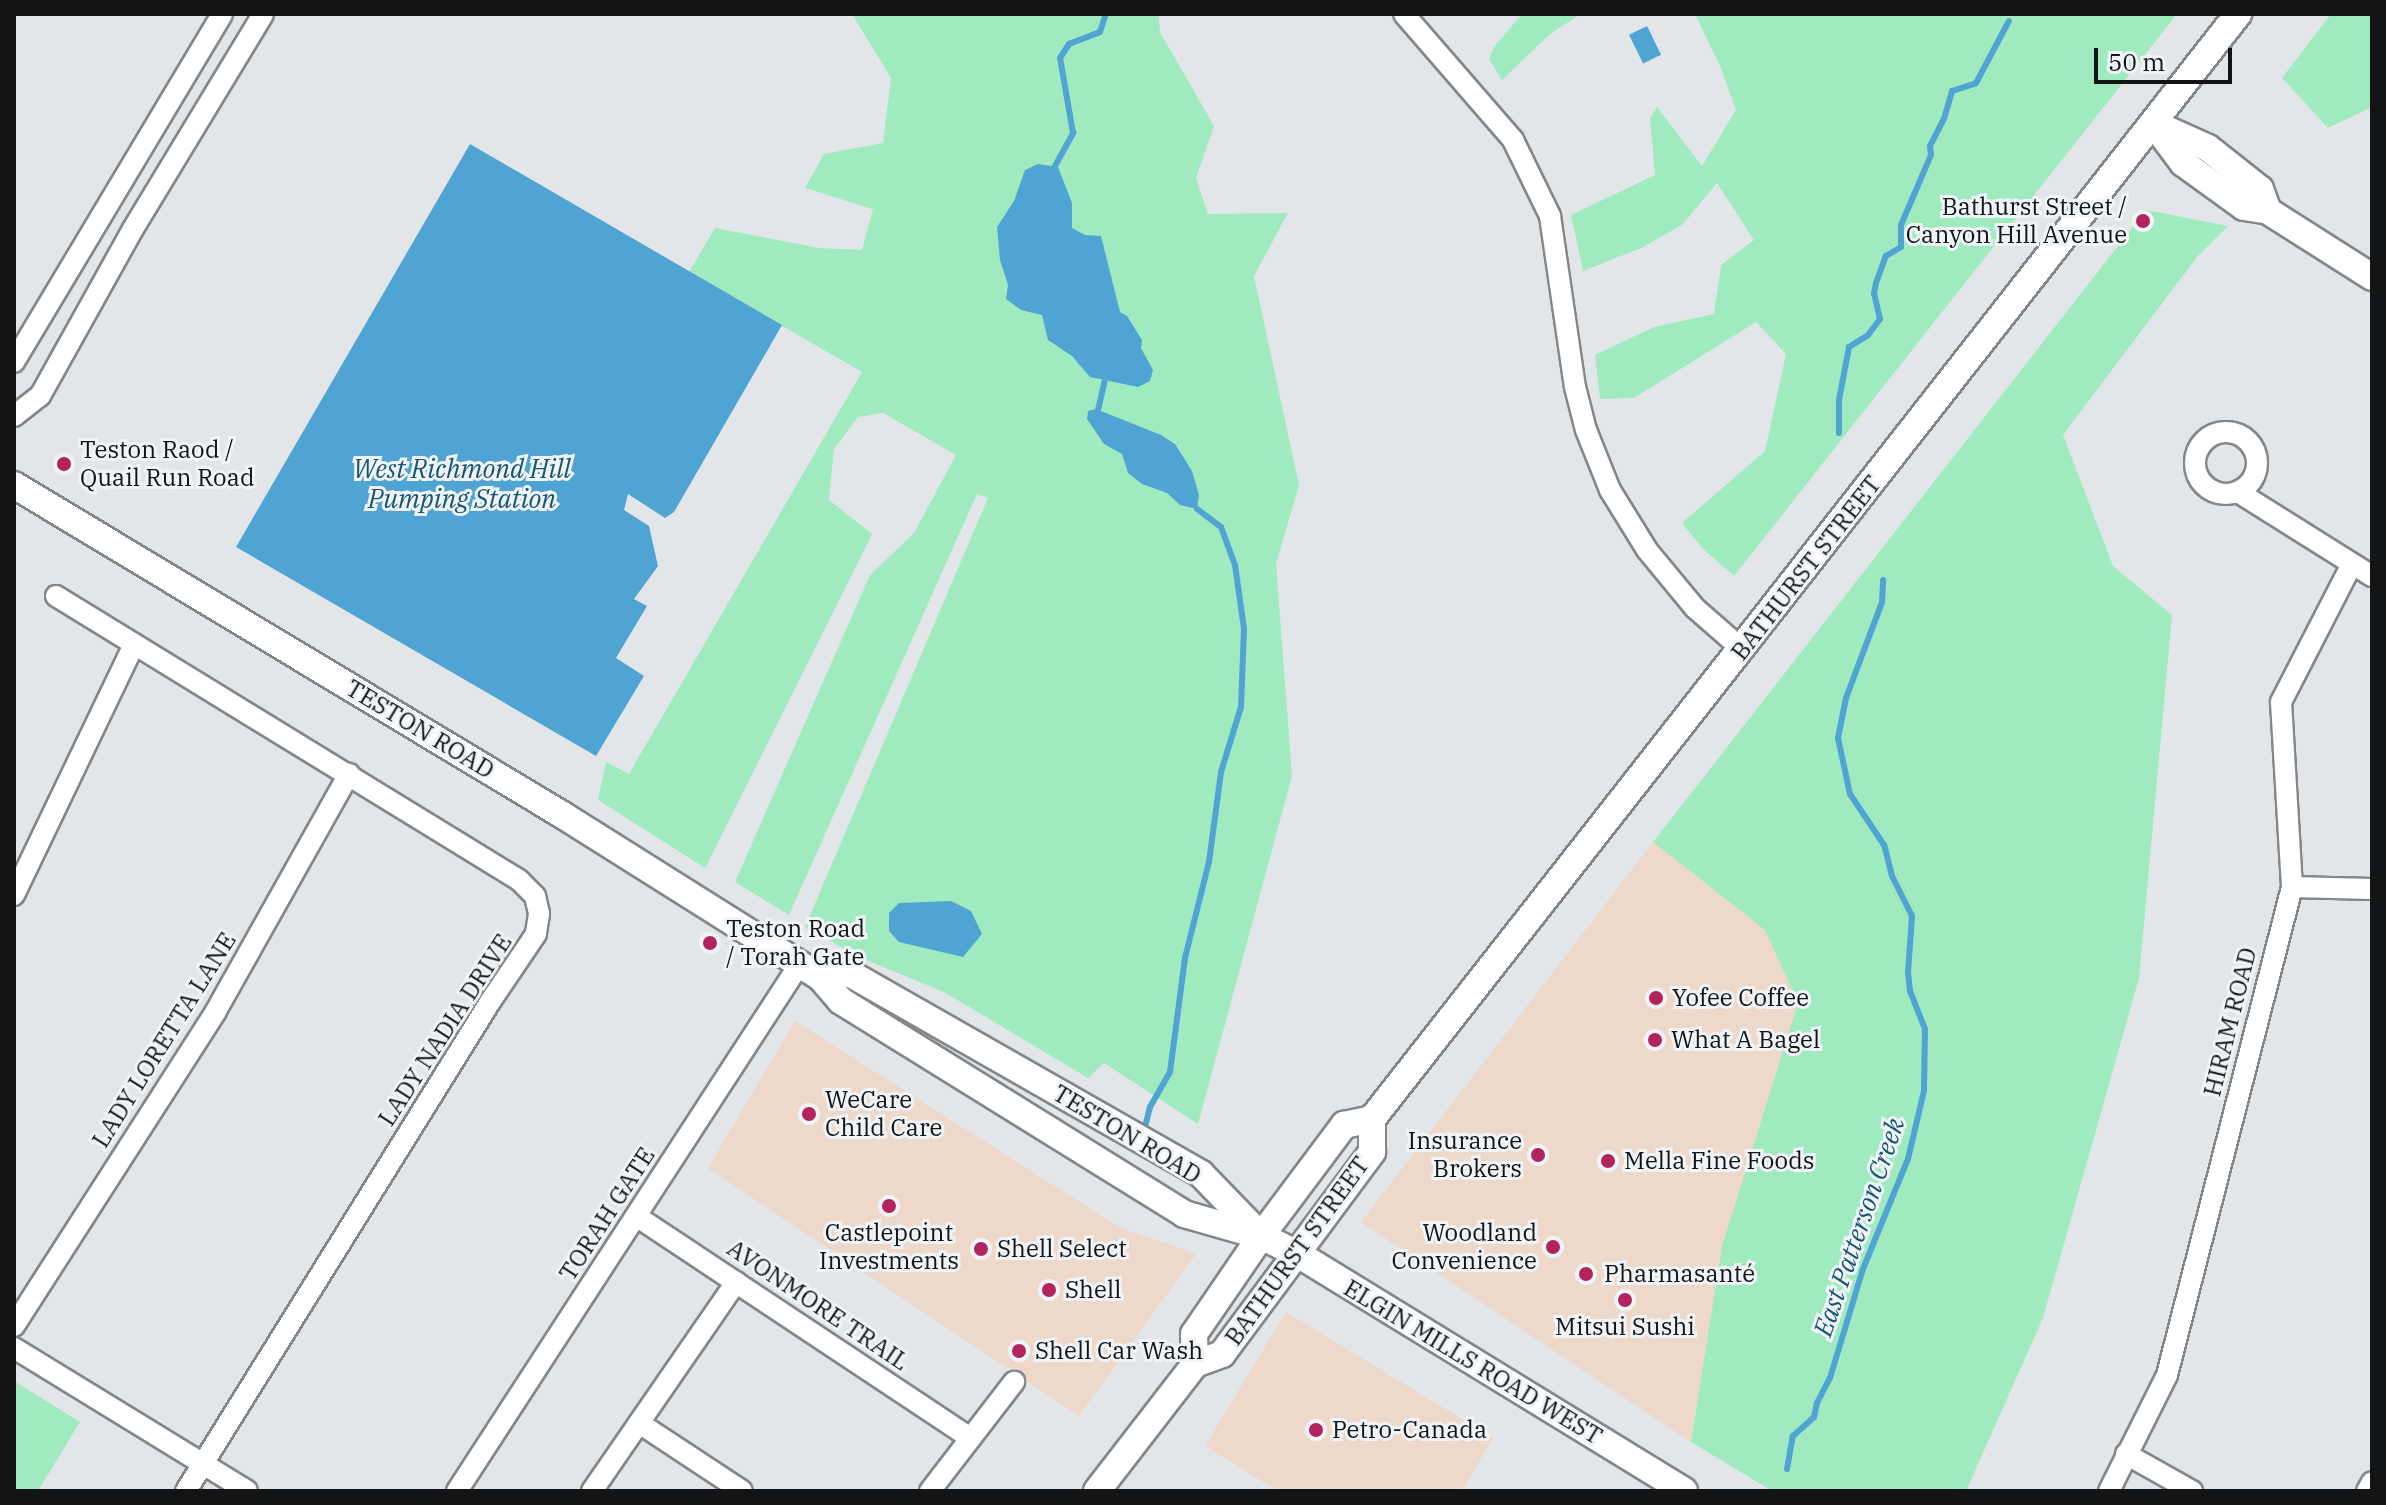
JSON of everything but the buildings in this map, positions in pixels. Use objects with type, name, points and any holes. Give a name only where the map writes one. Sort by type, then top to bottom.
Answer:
[{"type":"main road","name":"BATHURST STREET","points":[[1097,1491],[1195,1364],[1222,1354],[1372,1152],[1372,1119],[1541,899],[1743,650],[2238,14]]},
{"type":"main road","points":[[2153,123],[2183,163],[2244,207],[2268,211],[2372,277]]},
{"type":"main road","name":"TESTON ROAD","points":[[14,485],[561,814],[810,972],[841,1001],[1184,1214],[1261,1236]]},
{"type":"main road","name":"TESTON ROAD","points":[[810,972],[849,973],[1201,1174],[1261,1236]]},
{"type":"main road","name":"BATHURST STREET","points":[[1195,1364],[1194,1334],[1261,1236],[1344,1125],[1372,1119]]},
{"type":"main road","name":"ELGIN MILLS ROAD WEST","points":[[1261,1236],[1296,1253],[1684,1491]]},
{"type":"street","points":[[14,362],[222,14]]},
{"type":"street","points":[[14,415],[40,396],[154,195],[263,14]]},
{"type":"street","points":[[1404,14],[1513,140],[1550,216],[1561,269],[1575,387],[1586,430],[1610,490],[1647,550],[1695,608],[1743,650]]},
{"type":"street","points":[[122,177],[154,195]]},
{"type":"street","points":[[2238,492],[2372,576]]},
{"type":"street","name":"HIRAM ROAD","points":[[2109,1491],[2167,1375],[2292,887],[2281,702],[2352,564]]},
{"type":"street","name":"LADY NADIA DRIVE","points":[[56,596],[519,880],[535,896],[539,914],[536,934],[490,1002],[186,1491]]},
{"type":"street","points":[[14,895],[134,644]]},
{"type":"street","name":"LADY LORETTA LANE","points":[[14,1326],[216,1011],[349,774]]},
{"type":"street","points":[[2292,887],[2372,889]]},
{"type":"street","name":"TORAH GATE","points":[[457,1491],[636,1216],[810,972]]},
{"type":"street","name":"AVONMORE TRAIL","points":[[636,1216],[970,1438]]},
{"type":"street","points":[[592,1491],[736,1282]]},
{"type":"street","points":[[14,1348],[247,1491]]},
{"type":"street","points":[[930,1491],[1014,1382]]},
{"type":"street","points":[[639,1423],[742,1491]]},
{"type":"street","points":[[2126,1454],[2192,1491]]},
{"type":"street","points":[[2367,1491],[2372,1482]]},
{"type":"shaded area","points":[[1653,842],[1765,930],[1798,1003],[1722,1246],[1691,1442],[1361,1222]]},
{"type":"shaded area","points":[[795,1021],[1119,1227],[1196,1254],[1079,1416],[708,1168]]},
{"type":"shaded area","points":[[1286,1312],[1493,1438],[1462,1491],[1278,1491],[1205,1446]]},
{"type":"green space","points":[[852,14],[1159,14],[1160,32],[1214,126],[1196,178],[1208,214],[1288,213],[1254,276],[1299,485],[1276,564],[1292,776],[1198,1124],[1104,1063],[1088,1078],[944,992],[861,958],[805,927],[988,498],[977,494],[789,915],[735,882],[870,575],[914,533],[956,455],[883,413],[858,417],[834,449],[829,500],[872,534],[705,868],[598,800],[606,762],[629,774],[862,372],[689,272],[715,228],[820,248],[862,250],[873,209],[805,188],[824,154],[883,143],[891,78]]},
{"type":"green space","points":[[1522,14],[1581,14],[1550,34],[1502,80],[1489,59],[1494,47]]},
{"type":"green space","points":[[1695,14],[2177,14],[1734,576],[1703,549],[1682,523],[1765,451],[1786,354],[1756,322],[1634,398],[1600,399],[1595,355],[1654,327],[1714,314],[1721,265],[1754,240],[1717,183],[1682,225],[1641,248],[1583,271],[1571,215],[1655,175],[1650,118],[1657,107],[1702,166],[1736,110],[1720,66]]},
{"type":"green space","points":[[2331,14],[2372,14],[2372,107],[2328,128],[2282,78]]},
{"type":"green space","points":[[2146,210],[2228,226],[2197,257],[2063,435],[2113,566],[2172,615],[2139,978],[2043,1318],[1966,1491],[1772,1491],[1691,1442],[1722,1246],[1798,1003],[1765,930],[1653,842]]},
{"type":"green space","points":[[14,1381],[80,1422],[38,1491],[14,1491]]},
{"type":"water","points":[[1647,26],[1661,55],[1643,64],[1629,35]]},
{"type":"water","name":"West Richmond Hill Pumping Station","points":[[470,144],[782,325],[674,512],[665,518],[628,494],[624,510],[649,526],[658,566],[634,599],[647,606],[616,658],[644,676],[596,756],[236,547]]},
{"type":"water","points":[[1038,164],[1058,167],[1072,203],[1072,228],[1085,235],[1101,236],[1120,312],[1127,316],[1142,340],[1141,348],[1153,370],[1150,381],[1138,387],[1090,377],[1072,356],[1048,340],[1042,315],[1021,310],[1006,299],[1008,285],[1000,260],[997,227],[1014,201],[1025,170]]},
{"type":"water","points":[[1096,409],[1161,435],[1175,444],[1192,471],[1199,495],[1197,509],[1180,505],[1167,493],[1142,484],[1128,473],[1122,454],[1104,444],[1087,419],[1088,411]]},
{"type":"water","points":[[951,901],[971,911],[982,934],[963,957],[899,942],[889,931],[889,913],[899,903]]},
{"type":"waterway","points":[[1055,166],[1073,133],[1060,58],[1069,44],[1100,32],[1106,14]]},
{"type":"waterway","name":"East Patterson Creek","points":[[1839,433],[1839,400],[1849,347],[1868,335],[1880,319],[1874,294],[1876,283],[1886,256],[1901,247],[1901,225],[1931,155],[1930,146],[1944,119],[1952,91],[1976,83],[2009,21]]},
{"type":"waterway","points":[[1098,410],[1105,379]]},
{"type":"waterway","points":[[1144,1131],[1150,1107],[1170,1072],[1185,958],[1209,862],[1221,772],[1241,707],[1244,629],[1235,565],[1221,527],[1197,509]]},
{"type":"waterway","name":"East Patterson Creek","points":[[1787,1469],[1793,1436],[1814,1417],[1817,1403],[1830,1378],[1863,1269],[1908,1159],[1924,1091],[1925,1029],[1910,991],[1908,973],[1912,916],[1892,876],[1884,845],[1850,794],[1838,738],[1846,698],[1882,602],[1883,580]]},
{"type":"place","name":"Bathurst Street / Canyon Hill Avenue","points":[[2143,221]]},
{"type":"place","name":"Teston Raod / Quail Run Road","points":[[64,464]]},
{"type":"place","name":"Teston Road / Torah Gate","points":[[710,943]]},
{"type":"place","name":"Yofee Coffee","points":[[1656,998]]},
{"type":"place","name":"What A Bagel","points":[[1655,1040]]},
{"type":"place","name":"WeCare Child Care","points":[[809,1114]]},
{"type":"place","name":"Insurance Brokers","points":[[1538,1155]]},
{"type":"place","name":"Mella Fine Foods","points":[[1608,1161]]},
{"type":"place","name":"Castlepoint Investments","points":[[889,1206]]},
{"type":"place","name":"Woodland Convenience","points":[[1553,1247]]},
{"type":"place","name":"Shell Select","points":[[981,1249]]},
{"type":"place","name":"Pharmasanté","points":[[1586,1274]]},
{"type":"place","name":"Shell","points":[[1049,1290]]},
{"type":"place","name":"Mitsui Sushi","points":[[1625,1300]]},
{"type":"place","name":"Shell Car Wash","points":[[1019,1351]]},
{"type":"place","name":"Petro-Canada","points":[[1316,1430]]}]
